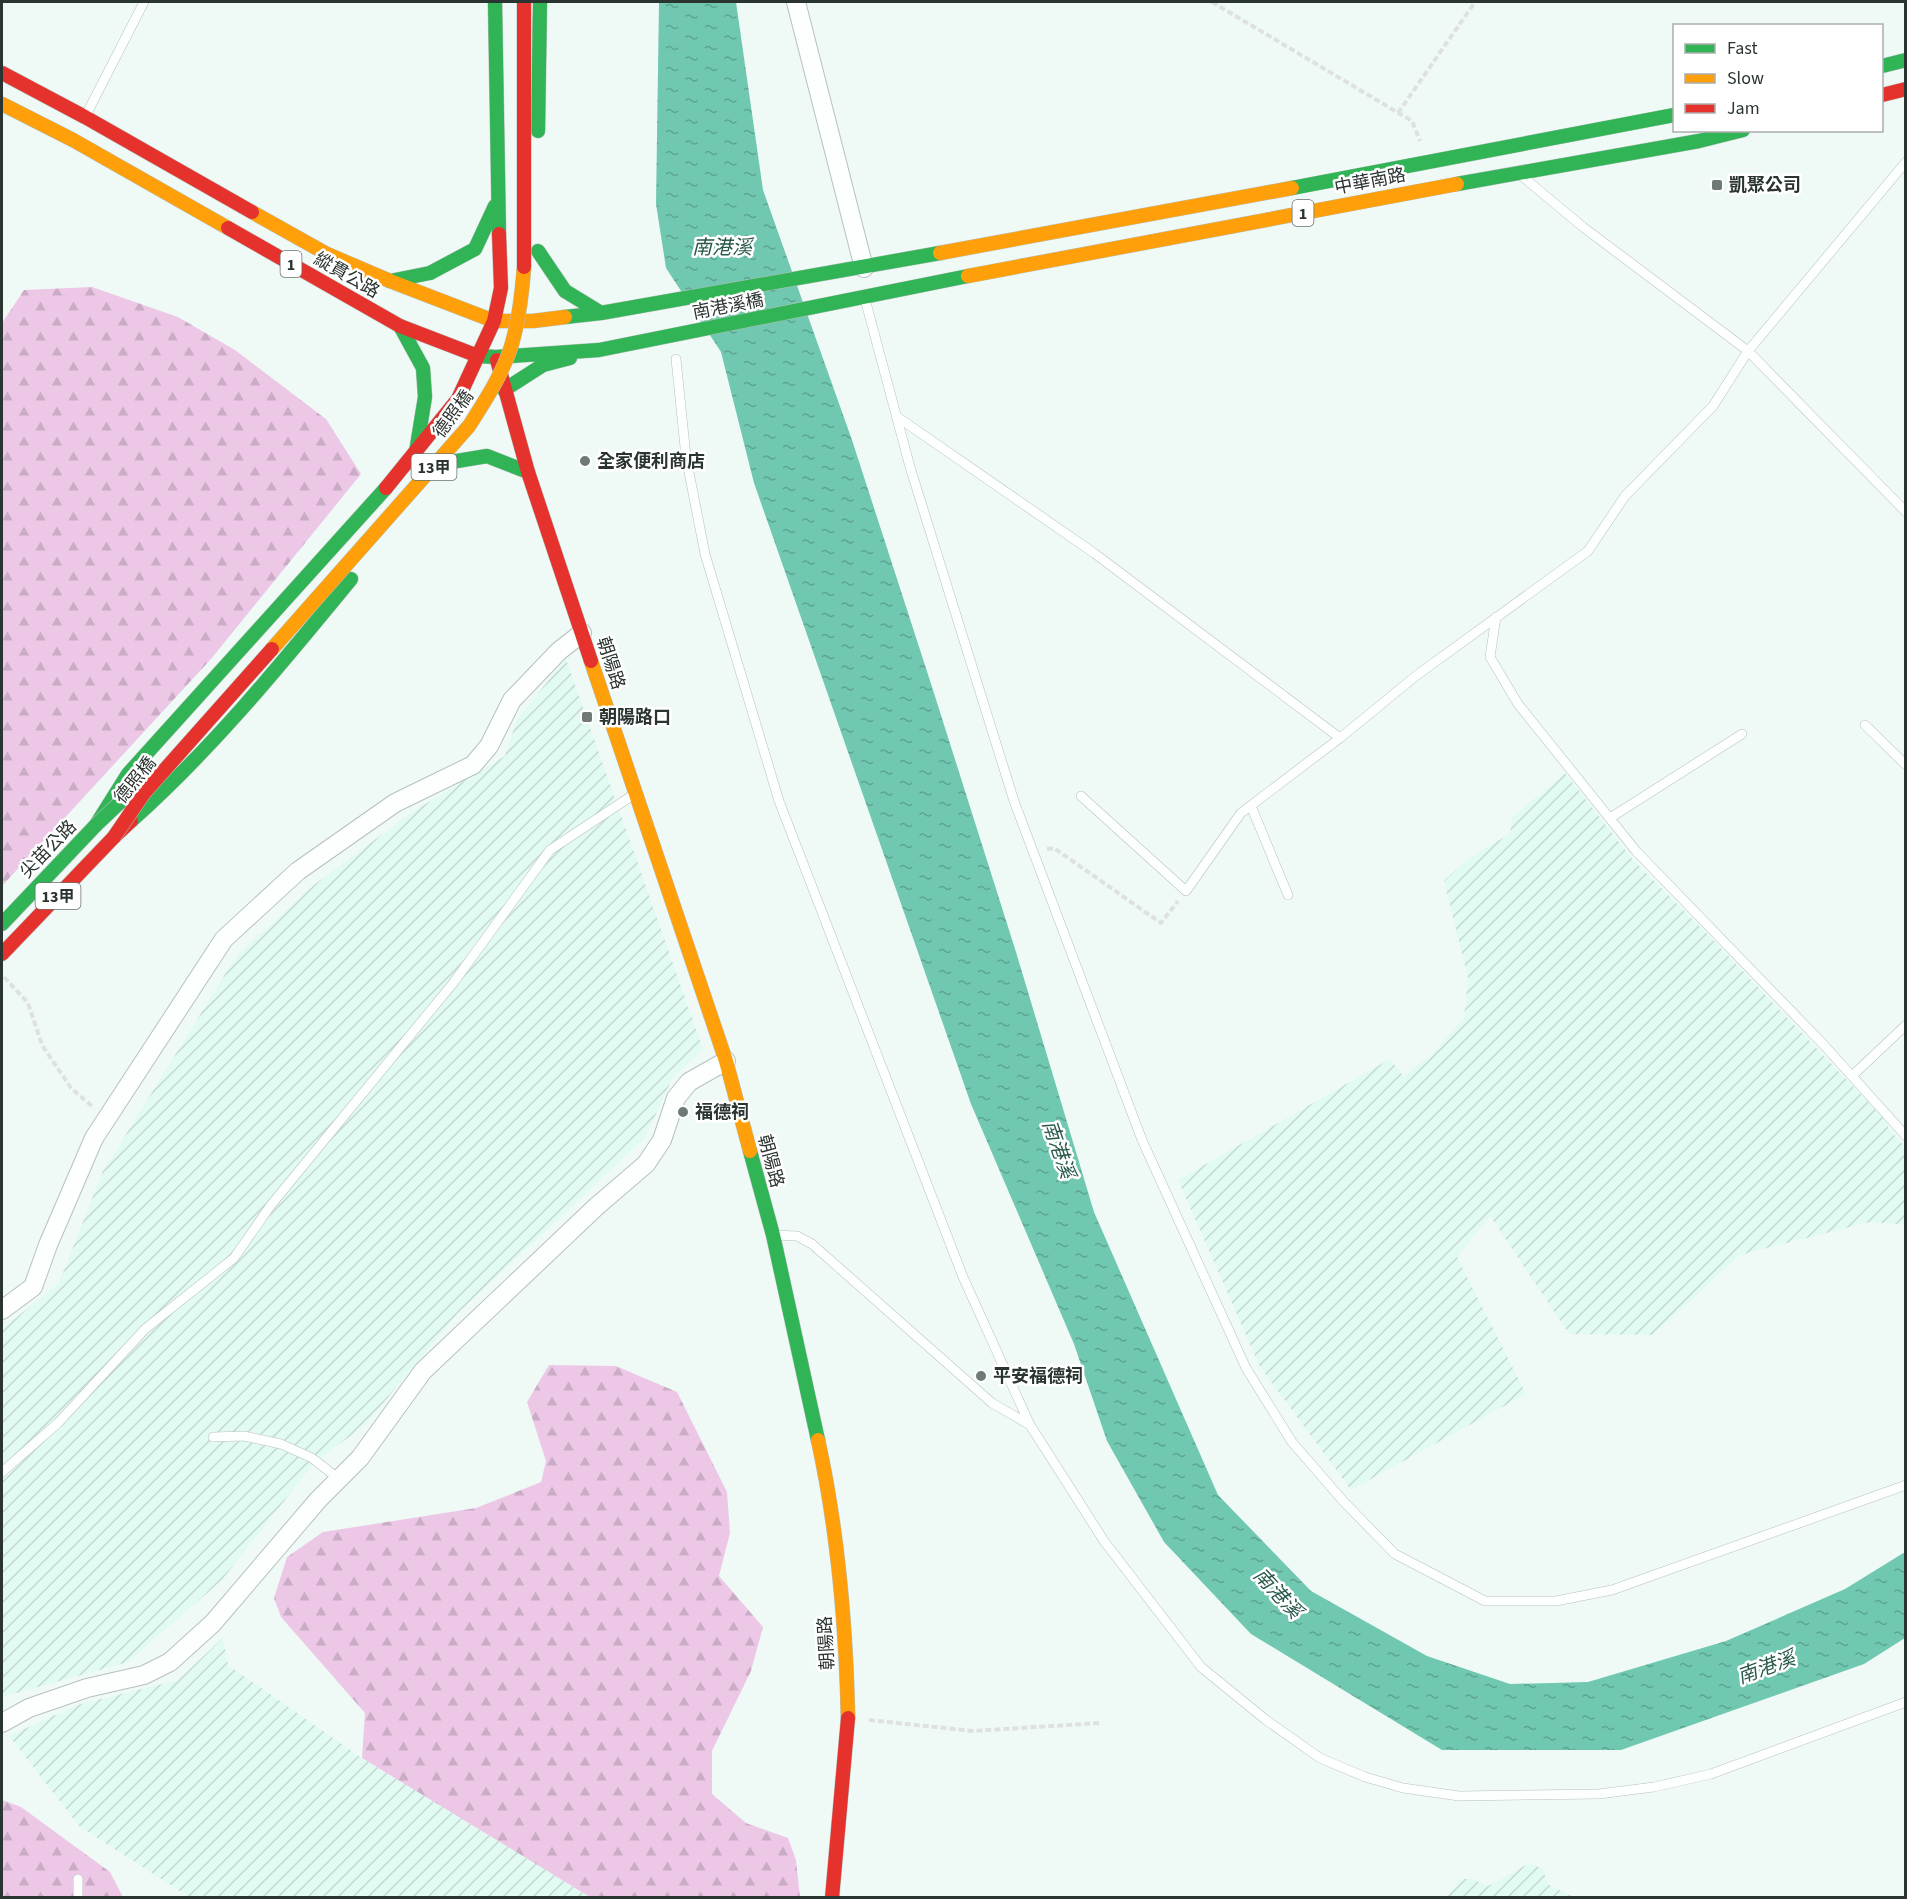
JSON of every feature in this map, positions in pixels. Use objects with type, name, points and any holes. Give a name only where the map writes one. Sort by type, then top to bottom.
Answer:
[{"type":"main road","points":[[96,825],[128,774],[372,506],[458,399],[494,321],[501,288],[497,201],[495,2]]},
{"type":"main road","name":"德照橋","points":[[96,825],[140,784],[382,511],[463,414],[484,380],[499,344],[511,281],[514,223],[515,2]]},
{"type":"main road","name":"德照橋","points":[[114,837],[144,793],[462,434],[492,389],[512,347],[521,303],[525,250],[525,2]]},
{"type":"main road","points":[[538,146],[540,2]]},
{"type":"main road","points":[[1883,66],[1905,60]]},
{"type":"main road","name":"縱貫公路","points":[[2,73],[85,117],[327,254],[390,281],[494,321],[533,321],[601,313]]},
{"type":"main road","points":[[1883,94],[1905,89]]},
{"type":"main road","name":"縱貫公路","points":[[2,104],[73,140],[400,326],[478,356],[496,357],[599,350]]},
{"type":"main road","name":"中華南路","points":[[864,268],[1673,115]]},
{"type":"main road","points":[[73,140],[85,117]]},
{"type":"main road","name":"中華南路","points":[[864,297],[1420,189],[1700,141],[1732,132]]},
{"type":"main road","points":[[538,168],[538,222]]},
{"type":"main road","points":[[390,281],[430,273],[475,249],[497,201]]},
{"type":"main road","points":[[114,837],[154,801],[259,691],[396,522],[451,462],[504,390],[533,321],[538,246],[565,291],[601,313]]},
{"type":"main road","name":"南港溪橋","points":[[599,350],[844,286],[864,268]]},
{"type":"main road","name":"南港溪橋","points":[[601,313],[844,286],[864,297]]},
{"type":"main road","name":"朝陽路","points":[[494,321],[496,357],[528,472],[726,1061],[772,1235],[821,1454],[845,1628],[848,1718],[832,1898]]},
{"type":"main road","points":[[400,326],[423,368],[425,397],[415,454]]},
{"type":"main road","points":[[504,390],[543,366],[599,350]]},
{"type":"main road","points":[[451,462],[487,456],[528,472]]},
{"type":"main road","name":"尖苗公路","points":[[2,924],[96,825]]},
{"type":"main road","name":"13甲","points":[[2,954],[114,837]]},
{"type":"street","points":[[796,2],[864,268]]},
{"type":"street","points":[[2,1310],[33,1287],[48,1245],[94,1138],[224,939],[298,872],[395,803],[473,765],[489,746],[512,700],[559,651],[582,633]]},
{"type":"street","points":[[2,1722],[29,1708],[87,1688],[144,1675],[170,1662],[213,1623],[318,1500],[360,1458],[423,1371],[597,1206],[646,1164],[662,1140],[676,1098],[689,1082],[726,1061]]},
{"type":"lane","points":[[85,117],[144,2]]},
{"type":"lane","points":[[1081,795],[1186,891],[1241,813],[1340,738],[1417,675],[1588,550],[1625,496],[1713,406],[1748,351],[1905,162]]},
{"type":"lane","points":[[1519,173],[1583,227],[1748,351],[1905,512]]},
{"type":"lane","points":[[864,297],[910,467],[1011,789],[1142,1140],[1246,1368],[1292,1442],[1344,1502],[1395,1554],[1485,1600],[1556,1601],[1612,1590],[1905,1485]]},
{"type":"lane","points":[[676,359],[686,457],[705,554],[779,801],[963,1277],[1030,1425],[1104,1541],[1202,1666],[1266,1720],[1320,1758],[1365,1777],[1403,1788],[1459,1796],[1599,1794],[1654,1787],[1711,1774],[1905,1702]]},
{"type":"lane","points":[[896,416],[1094,553],[1340,738]]},
{"type":"lane","points":[[1496,617],[1490,657],[1518,704],[1636,851],[1823,1044],[1905,1136]]},
{"type":"lane","points":[[1865,725],[1905,765]]},
{"type":"lane","points":[[1610,818],[1742,734]]},
{"type":"lane","points":[[2,1472],[57,1423],[145,1329],[234,1258],[271,1205],[454,982],[550,850],[635,794]]},
{"type":"lane","points":[[1251,806],[1288,894]]},
{"type":"lane","points":[[1852,1076],[1905,1026]]},
{"type":"lane","points":[[772,1235],[797,1236],[812,1244],[992,1403],[1030,1425]]},
{"type":"lane","points":[[213,1437],[244,1436],[281,1444],[312,1458],[339,1479]]},
{"type":"lane","points":[[78,1880],[78,1898]]},
{"type":"path","points":[[1212,2],[1412,121],[1429,163]]},
{"type":"path","points":[[1398,113],[1476,2]]},
{"type":"path","points":[[1034,852],[1054,848],[1161,923],[1186,891]]},
{"type":"path","points":[[2,974],[28,1003],[42,1045],[71,1088],[107,1118]]},
{"type":"path","points":[[848,1718],[973,1731],[1099,1723]]},
{"type":"shaded area","points":[[566,659],[703,1049],[672,1079],[645,1138],[459,1312],[365,1425],[314,1463],[222,1580],[128,1662],[2,1697],[2,1329],[59,1283],[102,1173],[237,955],[314,885],[412,812],[505,756],[517,719]]},
{"type":"shaded area","points":[[1565,773],[1633,860],[1887,1122],[1888,1128],[1905,1147],[1905,1225],[1870,1222],[1740,1255],[1653,1335],[1569,1334],[1490,1216],[1457,1257],[1526,1394],[1351,1490],[1260,1367],[1178,1180],[1390,1059],[1403,1076],[1431,1055],[1464,1018],[1468,978],[1444,881],[1470,857],[1510,834],[1512,817]]},
{"type":"shaded area","points":[[223,1638],[228,1665],[362,1758],[590,1897],[189,1897],[79,1826],[9,1736],[77,1705],[178,1680]]},
{"type":"shaded area","points":[[1528,1864],[1542,1868],[1549,1885],[1574,1897],[1447,1897],[1460,1879],[1472,1879],[1488,1886]]},
{"type":"green space","points":[[92,287],[178,317],[235,350],[326,419],[361,474],[211,659],[2,886],[2,323],[24,290]]},
{"type":"green space","points":[[549,1365],[616,1366],[677,1392],[727,1492],[730,1533],[719,1576],[763,1627],[751,1671],[712,1751],[712,1794],[746,1823],[788,1838],[796,1860],[800,1897],[590,1897],[362,1758],[365,1713],[281,1617],[274,1598],[287,1557],[323,1532],[476,1508],[541,1482],[546,1461],[527,1402]]},
{"type":"green space","points":[[2,1800],[21,1807],[110,1872],[123,1897],[2,1898]]},
{"type":"water","name":"南港溪","points":[[659,2],[736,2],[763,190],[852,440],[933,690],[1016,952],[1094,1212],[1218,1495],[1311,1591],[1427,1656],[1510,1684],[1588,1682],[1726,1641],[1845,1589],[1905,1552],[1905,1638],[1864,1664],[1621,1750],[1442,1750],[1251,1634],[1164,1542],[1107,1441],[1074,1344],[971,1104],[754,483],[721,352],[666,268],[656,204]]},
{"type":"traffic: fast","points":[[495,2],[499,234]]},
{"type":"traffic: fast","points":[[538,131],[540,2]]},
{"type":"traffic: fast","points":[[1883,66],[1906,60]]},
{"type":"traffic: fast","points":[[1292,188],[1673,115]]},
{"type":"traffic: fast","points":[[1457,184],[1699,141],[1735,132]]},
{"type":"traffic: fast","points":[[390,281],[430,273],[475,249],[495,206]]},
{"type":"traffic: fast","points":[[538,251],[565,291],[601,313]]},
{"type":"traffic: fast","points":[[565,317],[601,313],[940,253]]},
{"type":"traffic: fast","points":[[478,356],[496,357],[599,350],[968,276]]},
{"type":"traffic: fast","points":[[400,326],[423,368],[425,397],[416,452]]},
{"type":"traffic: fast","points":[[504,390],[543,365],[570,358]]},
{"type":"traffic: fast","points":[[451,462],[487,456],[528,472]]},
{"type":"traffic: fast","points":[[2,924],[96,825],[128,774],[386,488]]},
{"type":"traffic: fast","points":[[131,821],[218,734],[273,673],[351,579]]},
{"type":"traffic: fast","points":[[96,825],[131,792]]},
{"type":"traffic: fast","points":[[750,1151],[773,1235],[818,1440]]},
{"type":"traffic: slow","points":[[2,104],[73,140],[228,228]]},
{"type":"traffic: slow","points":[[968,276],[1457,184]]},
{"type":"traffic: slow","points":[[940,253],[1292,188]]},
{"type":"traffic: slow","points":[[252,212],[327,254],[494,321],[533,321],[565,317]]},
{"type":"traffic: slow","points":[[272,649],[469,426],[498,378],[511,347],[520,307],[524,267]]},
{"type":"traffic: slow","points":[[591,661],[726,1061],[750,1151]]},
{"type":"traffic: slow","points":[[818,1440],[831,1509],[840,1578],[848,1718]]},
{"type":"traffic: jam","points":[[524,2],[524,267]]},
{"type":"traffic: jam","points":[[2,73],[85,117],[252,212]]},
{"type":"traffic: jam","points":[[1883,95],[1906,89]]},
{"type":"traffic: jam","points":[[228,228],[400,326],[478,356]]},
{"type":"traffic: jam","points":[[386,488],[458,399],[494,321],[501,288],[499,234]]},
{"type":"traffic: jam","points":[[497,360],[528,472],[591,661]]},
{"type":"traffic: jam","points":[[114,837],[144,793],[272,649]]},
{"type":"traffic: jam","points":[[2,954],[131,821]]},
{"type":"traffic: jam","points":[[832,1898],[848,1718]]},
{"type":"place","name":"凱聚公司","points":[[1717,185]]},
{"type":"place","name":"全家便利商店","points":[[585,461]]},
{"type":"place","name":"朝陽路口","points":[[587,717]]},
{"type":"place","name":"福德祠","points":[[683,1112]]},
{"type":"place","name":"平安福德祠","points":[[981,1376]]}]
